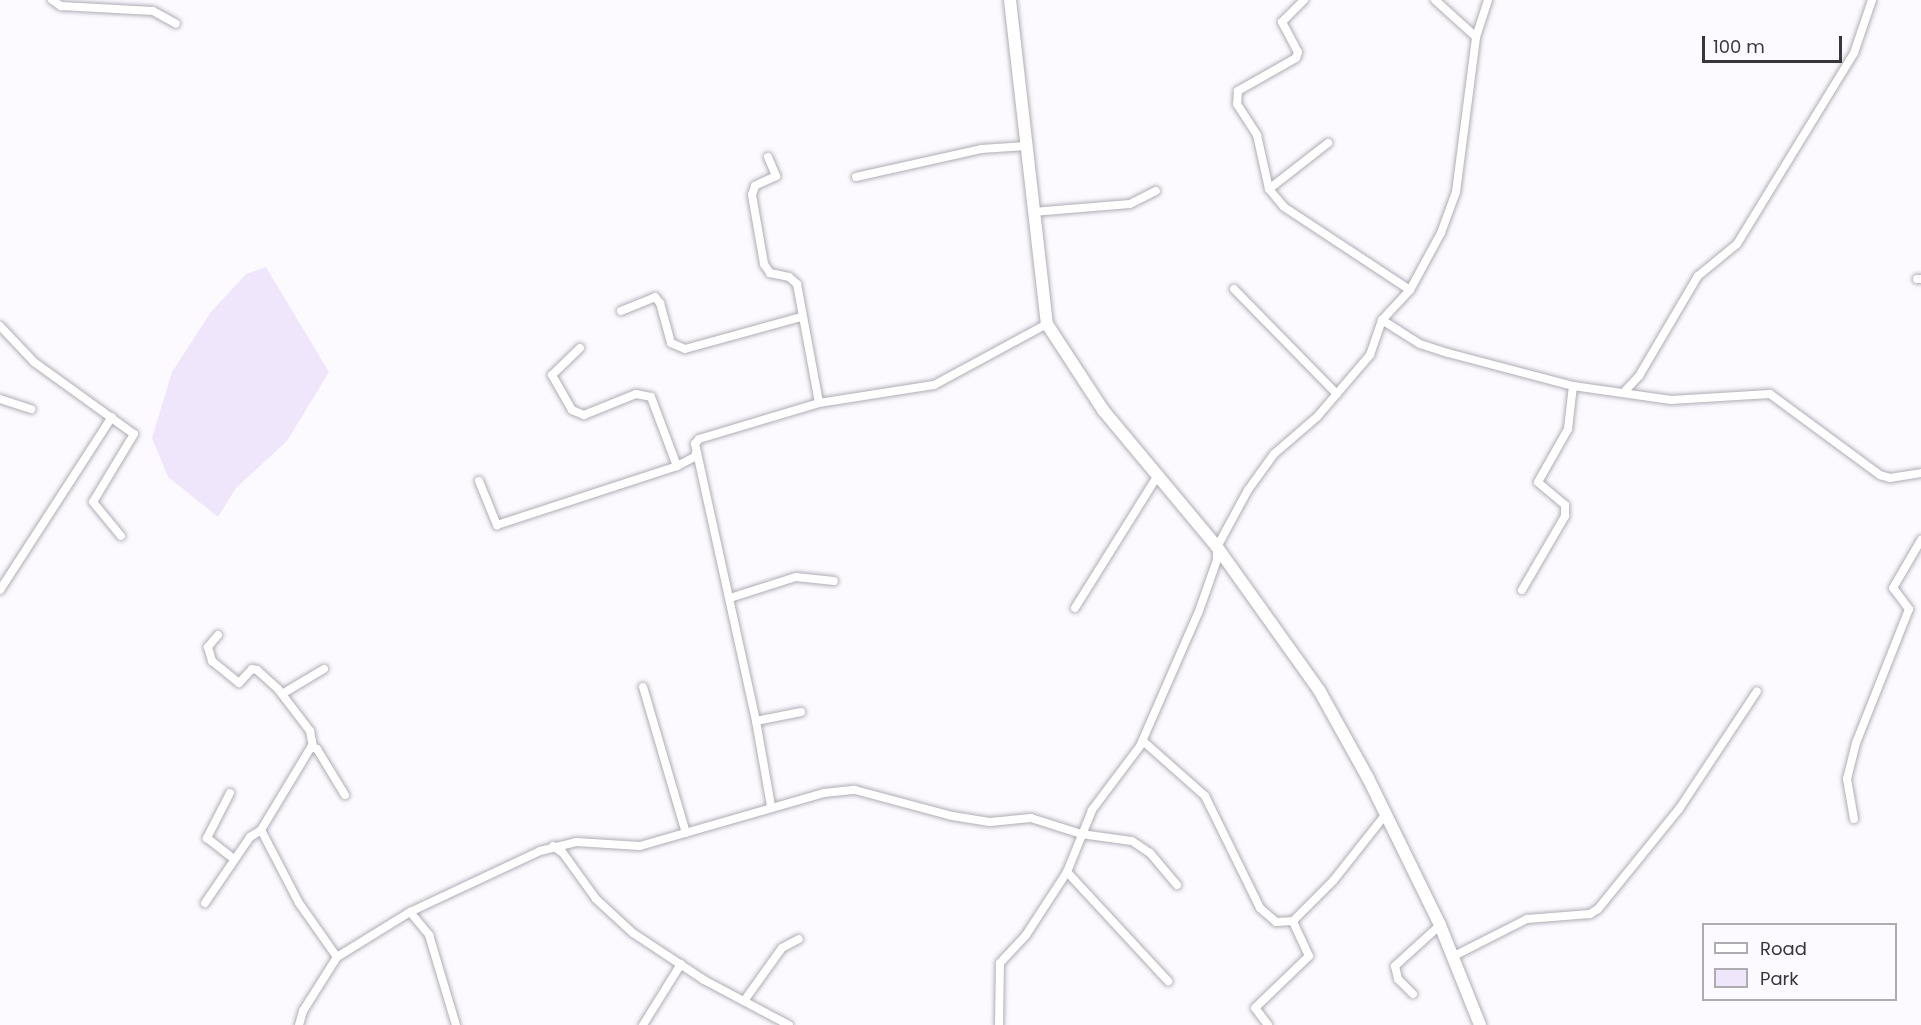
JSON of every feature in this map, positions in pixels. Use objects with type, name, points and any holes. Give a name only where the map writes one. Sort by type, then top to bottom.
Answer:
[{"type":"street","points":[[52,0],[61,6],[153,12],[176,24]]},
{"type":"street","points":[[1010,0],[1047,324],[1103,410],[1217,548],[1319,690],[1386,814],[1440,925],[1480,1025]]},
{"type":"street","points":[[1304,0],[1282,22],[1298,52],[1296,58],[1236,95],[1242,115],[1257,135],[1269,189],[1297,218],[1410,290]]},
{"type":"street","points":[[1435,0],[1476,38]]},
{"type":"street","points":[[999,1025],[1000,963],[1026,935],[1067,872],[1077,855],[1081,834],[1092,810],[1143,741],[1207,590],[1217,548],[1264,465],[1338,394],[1370,355],[1382,320],[1410,290],[1441,233],[1456,192],[1476,38],[1488,0]]},
{"type":"street","points":[[1625,391],[1639,376],[1698,276],[1737,243],[1854,53],[1872,0]]},
{"type":"street","points":[[1269,189],[1328,143]]},
{"type":"street","points":[[856,177],[981,149],[1026,146]]},
{"type":"street","points":[[768,157],[776,176],[755,186],[752,195],[764,264],[770,273],[795,280],[819,404]]},
{"type":"street","points":[[1033,212],[1130,204],[1156,191]]},
{"type":"street","points":[[1234,289],[1338,394]]},
{"type":"street","points":[[621,311],[655,297],[660,303],[671,343],[680,348],[801,316]]},
{"type":"street","points":[[1382,320],[1420,344],[1573,386],[1625,391],[1671,400],[1770,394],[1880,475],[1890,478],[1921,473]]},
{"type":"street","points":[[771,806],[756,721],[695,444],[699,439],[819,404],[934,385],[1047,324]]},
{"type":"street","points":[[0,326],[34,362],[112,417],[135,438],[93,501],[121,536]]},
{"type":"street","points":[[580,348],[552,375],[572,411],[584,415],[636,394],[651,397],[677,466]]},
{"type":"street","points":[[1522,590],[1565,516],[1565,505],[1538,482],[1568,429],[1573,386]]},
{"type":"street","points":[[0,399],[31,409]]},
{"type":"street","points":[[0,590],[112,417]]},
{"type":"street","points":[[479,481],[497,525],[677,466],[695,457],[696,453]]},
{"type":"street","points":[[1075,608],[1158,475]]},
{"type":"street","points":[[1854,819],[1848,778],[1856,743],[1910,609],[1893,588],[1921,540]]},
{"type":"street","points":[[730,598],[796,578],[834,581]]},
{"type":"street","points":[[218,635],[207,651],[226,675],[240,683],[255,669],[282,694],[310,731],[313,747],[345,795]]},
{"type":"street","points":[[282,694],[324,669]]},
{"type":"street","points":[[643,687],[686,833]]},
{"type":"street","points":[[1452,957],[1527,920],[1590,914],[1598,909],[1679,809],[1757,691]]},
{"type":"street","points":[[756,721],[801,712]]},
{"type":"street","points":[[1143,741],[1196,786],[1210,804],[1265,914],[1276,922],[1293,921],[1333,881],[1386,814]]},
{"type":"street","points":[[205,903],[253,833],[261,830],[313,747]]},
{"type":"street","points":[[299,1025],[303,1011],[337,957],[410,912],[553,846],[576,842],[640,846],[771,806],[824,793],[855,790],[952,816],[990,822],[1030,818],[1081,834],[1141,845],[1178,885]]},
{"type":"street","points":[[230,793],[207,838],[234,859]]},
{"type":"street","points":[[261,830],[299,903],[337,957]]},
{"type":"street","points":[[553,846],[608,911],[639,938],[744,1001],[789,1025]]},
{"type":"street","points":[[1067,872],[1168,981]]},
{"type":"street","points":[[410,912],[429,935],[456,1025]]},
{"type":"street","points":[[1268,1025],[1256,1008],[1309,956],[1293,921]]},
{"type":"street","points":[[1413,994],[1398,980],[1395,966],[1440,925]]},
{"type":"street","points":[[744,1001],[782,948],[799,939]]},
{"type":"street","points":[[643,1025],[681,964]]},
{"type":"green space","points":[[266,267],[329,372],[287,441],[236,488],[218,517],[168,477],[152,438],[172,372],[211,312],[246,274]]}]
